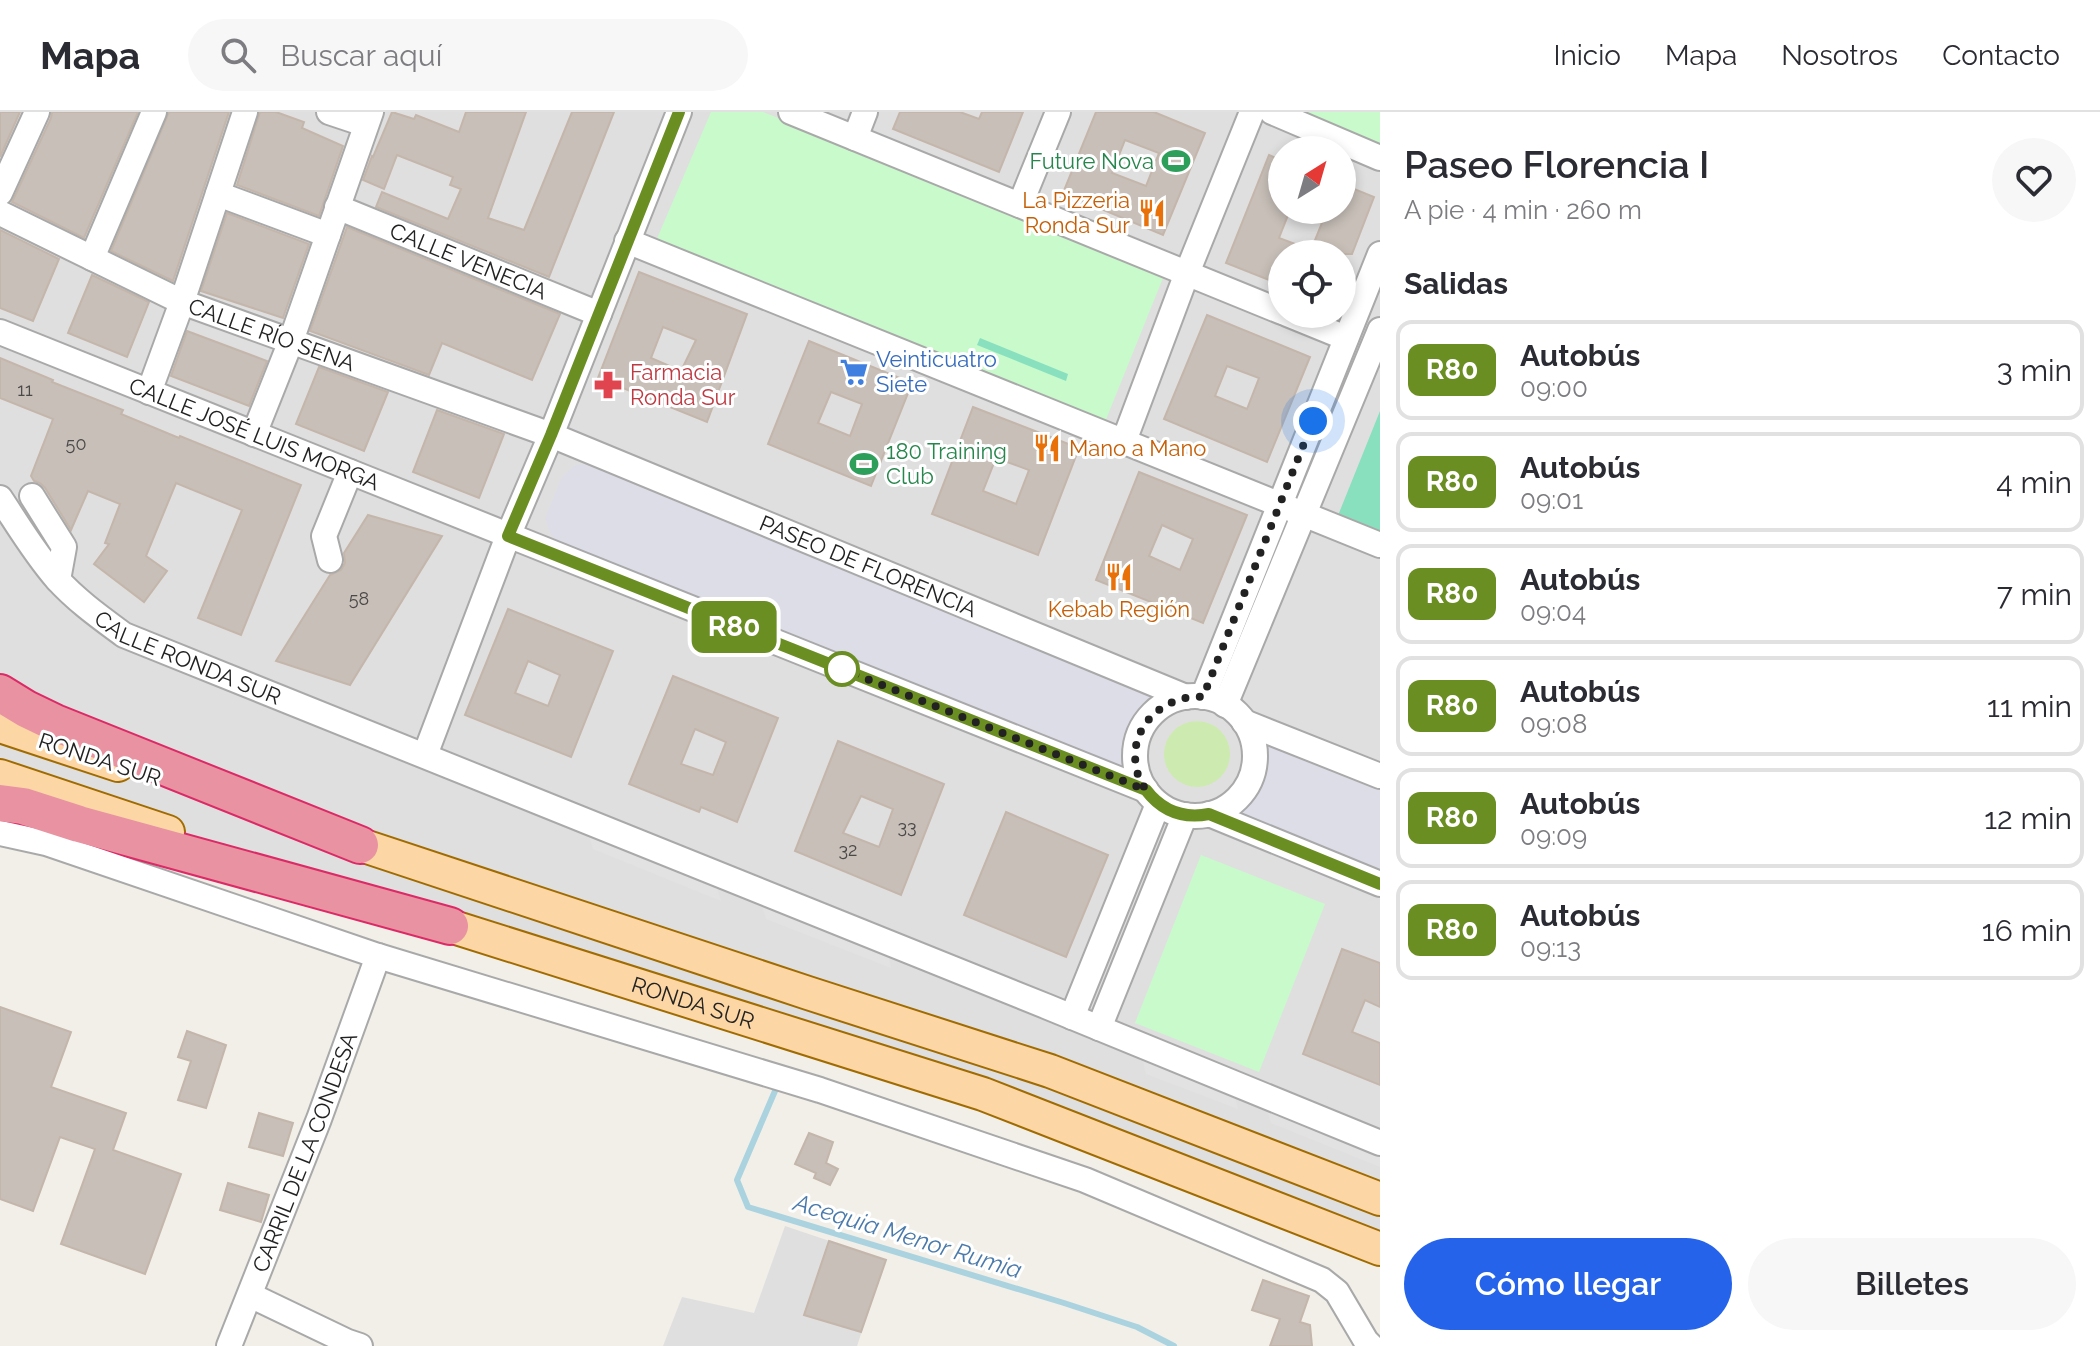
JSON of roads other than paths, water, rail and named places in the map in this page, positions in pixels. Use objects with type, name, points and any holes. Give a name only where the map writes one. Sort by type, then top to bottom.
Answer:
[{"type":"highway","points":[[0,693],[55,723],[360,845]]},
{"type":"highway","points":[[0,803],[23,806],[450,926]]},
{"type":"main road","name":"RONDA SUR","points":[[0,726],[1050,1071],[1380,1199]]},
{"type":"main road","name":"RONDA SUR","points":[[0,776],[450,926],[983,1094],[1380,1249]]},
{"type":"street","points":[[0,193],[37,112]]},
{"type":"street","points":[[92,258],[154,112]]},
{"type":"street","points":[[149,392],[245,112]]},
{"type":"street","points":[[254,434],[291,341],[368,118],[329,112]]},
{"type":"street","points":[[425,755],[508,536],[679,112]]},
{"type":"street","points":[[791,112],[1268,306]]},
{"type":"street","points":[[855,138],[865,112]]},
{"type":"street","points":[[1020,205],[1058,112]]},
{"type":"street","points":[[1124,441],[1252,112]]},
{"type":"street","points":[[1272,112],[1380,158]]},
{"type":"street","points":[[218,194],[328,235]]},
{"type":"street","name":"CALLE VENECIA","points":[[337,207],[599,314]]},
{"type":"street","name":"CALLE RÍO SENA","points":[[0,213],[182,302],[551,435]]},
{"type":"street","points":[[627,241],[1380,545]]},
{"type":"street","points":[[1205,700],[1279,503],[1380,254]]},
{"type":"street","points":[[1321,328],[1346,338]]},
{"type":"street","points":[[1205,700],[1304,513],[1380,330]]},
{"type":"street","name":"CALLE JOSÉ LUIS MORGA","points":[[0,332],[508,536]]},
{"type":"street","name":"PASEO DE FLORENCIA","points":[[551,435],[1205,700]]},
{"type":"street","points":[[330,560],[324,536],[350,472]]},
{"type":"street","points":[[32,496],[64,547],[58,580]]},
{"type":"street","name":"CALLE RONDA SUR","points":[[0,498],[58,580],[124,635],[1380,1143]]},
{"type":"street","points":[[508,536],[1152,797],[1171,811],[1185,815],[1221,810],[1241,794],[1253,771],[1253,746],[1244,722]]},
{"type":"street","points":[[1072,1017],[1152,797],[1136,766],[1138,739],[1143,727],[1161,707],[1205,700],[1244,722],[1380,776]]},
{"type":"street","points":[[1209,814],[1380,884]]},
{"type":"street","points":[[1099,1028],[1185,815]]},
{"type":"street","points":[[0,833],[46,843],[378,956],[820,1090],[1085,1180],[1322,1280],[1346,1304],[1371,1346]]},
{"type":"street","name":"CARRIL DE LA CONDESA","points":[[229,1346],[319,1119],[378,956]]},
{"type":"street","points":[[250,1295],[360,1346]]},
{"type":"street","points":[[1353,1320],[1356,1346]]},
{"type":"waterway","name":"Acequia Menor Rumia","points":[[775,1091],[737,1180],[748,1207],[1064,1303],[1137,1327],[1174,1346]]},
{"type":"place","name":"Future Nova","points":[[1176,161]]},
{"type":"place","name":"La Pizzeria Ronda Sur","points":[[1152,213]]},
{"type":"place","name":"Veinticuatro Siete","points":[[854,372]]},
{"type":"place","name":"Farmacia Ronda Sur","points":[[608,385]]},
{"type":"place","name":"Mano a Mano","points":[[1047,448]]},
{"type":"place","name":"180 Training Club","points":[[864,464]]},
{"type":"place","name":"Kebab Región","points":[[1119,577]]}]
